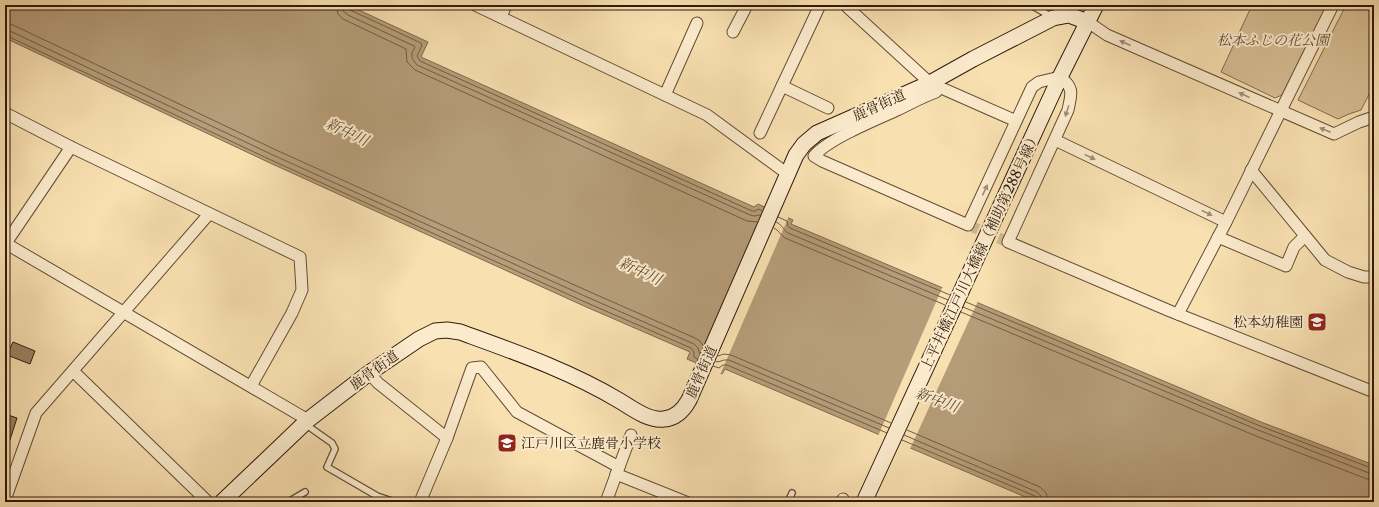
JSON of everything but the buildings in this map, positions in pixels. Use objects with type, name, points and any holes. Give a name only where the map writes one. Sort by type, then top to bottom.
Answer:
[{"type":"street","points":[[475,5],[707,115],[786,180]]},
{"type":"street","points":[[501,17],[506,5]]},
{"type":"street","points":[[733,32],[745,9],[744,5]]},
{"type":"street","points":[[760,133],[820,5]]},
{"type":"street","points":[[845,5],[935,85],[1016,121]]},
{"type":"street","points":[[1096,5],[1088,22],[1107,35],[1334,134],[1359,122],[1374,117]]},
{"type":"street","points":[[1178,314],[1226,222],[1333,5]]},
{"type":"street","name":"鹿骨街道","points":[[222,502],[306,422],[369,373],[419,339],[435,331],[448,330],[466,334],[561,371],[602,391],[651,418],[664,420],[672,418],[684,409],[689,400],[796,155],[809,139],[817,133],[935,85],[972,59],[1053,18],[1069,16],[1088,22]]},
{"type":"street","name":"上平井橋江戸川大橋線（補助第288号線）","points":[[864,502],[1060,77],[1088,22]]},
{"type":"street","points":[[665,95],[697,23]]},
{"type":"street","points":[[935,85],[936,92],[830,142],[819,150],[814,156],[822,161],[968,225],[1032,87],[1039,82],[1060,77],[1067,83],[1071,90],[1068,110],[1008,242],[1178,314],[1374,392]]},
{"type":"street","points":[[782,86],[828,108]]},
{"type":"street","points":[[5,113],[71,147],[300,257],[302,290],[292,313],[251,386]]},
{"type":"street","points":[[1055,140],[1226,222]]},
{"type":"street","points":[[71,147],[5,243],[251,386],[306,422]]},
{"type":"street","points":[[1251,170],[1325,260],[1348,272],[1364,277],[1374,277]]},
{"type":"street","points":[[5,500],[36,413],[209,214]]},
{"type":"street","points":[[1218,237],[1286,266],[1294,247],[1305,236]]},
{"type":"street","points":[[420,502],[472,368],[481,367],[517,412],[618,470],[686,502]]},
{"type":"street","points":[[73,371],[208,502]]},
{"type":"street","points":[[369,373],[378,383],[446,438]]},
{"type":"street","points":[[606,502],[631,435]]},
{"type":"lane","points":[[1031,5],[1053,18]]},
{"type":"lane","points":[[306,422],[332,443],[335,450],[327,467],[377,496],[395,502]]},
{"type":"lane","points":[[288,502],[305,492]]},
{"type":"lane","points":[[788,502],[792,493]]},
{"type":"green space","name":"松本ふじの花公園","points":[[1252,5],[1327,5],[1282,95],[1275,98],[1221,72]]},
{"type":"green space","points":[[1346,5],[1368,5],[1374,8],[1374,85],[1361,110],[1338,119],[1298,100]]},
{"type":"water","name":"新中川","points":[[5,5],[348,5],[428,42],[421,57],[754,207],[758,204],[793,220],[791,224],[1261,422],[1374,465],[1374,502],[1037,502],[725,369],[722,374],[687,359],[690,352],[584,306],[270,163],[5,38]]},
{"type":"pier","points":[[767,206],[789,216],[720,375],[698,366]]},
{"type":"pier","points":[[943,286],[978,301],[910,449],[878,436]]},
{"type":"tunnel","points":[[968,225],[1008,242]]},
{"type":"place","name":"松本幼稚園","points":[[1317,322]]},
{"type":"place","name":"江戸川区立鹿骨小学校","points":[[507,443]]}]
